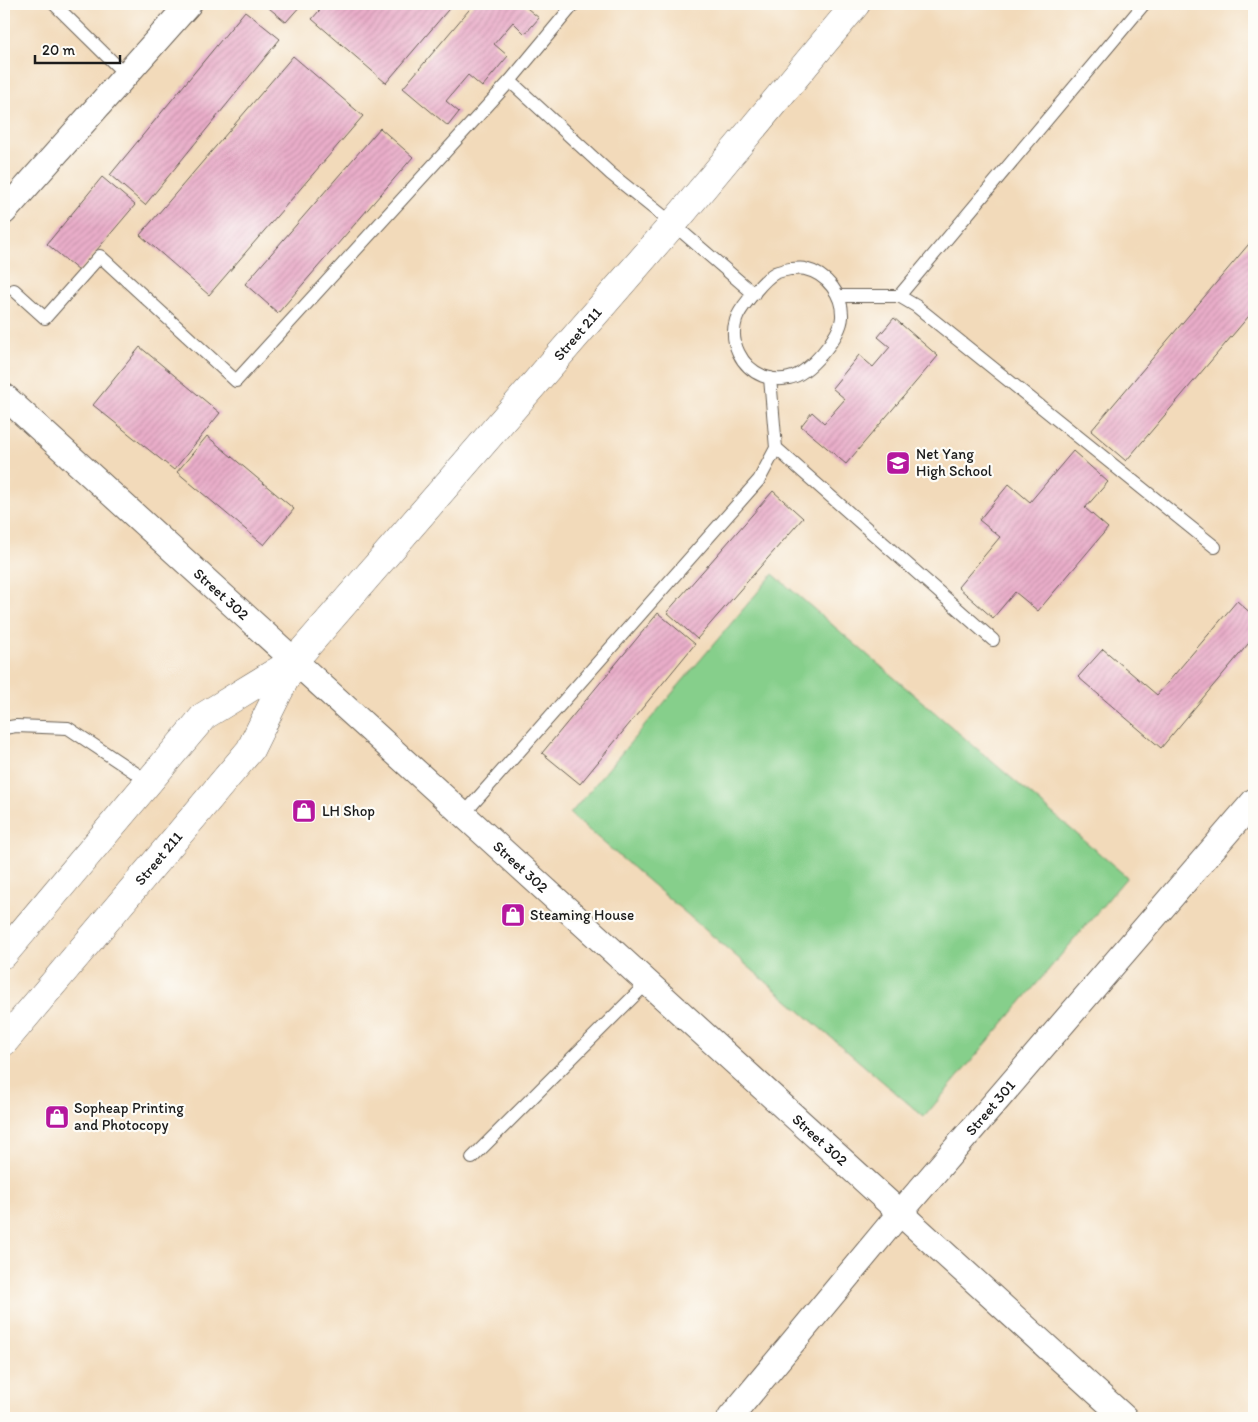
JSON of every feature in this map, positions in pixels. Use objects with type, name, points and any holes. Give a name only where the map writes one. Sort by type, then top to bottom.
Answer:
[{"type":"main road","name":"Street 211","points":[[4,1042],[250,750],[294,661],[673,224],[856,4]]},
{"type":"main road","name":"Street 211","points":[[4,954],[204,716],[294,661]]},
{"type":"street","points":[[4,212],[189,4]]},
{"type":"street","name":"Street 302","points":[[4,396],[900,1213],[1118,1416]]},
{"type":"street","name":"Street 301","points":[[730,1418],[900,1213],[1254,801]]},
{"type":"lane","points":[[54,4],[126,75]]},
{"type":"lane","points":[[14,290],[45,318],[100,256],[236,382],[510,81],[574,4]]},
{"type":"lane","points":[[900,296],[1144,4]]},
{"type":"lane","points":[[510,81],[611,174],[673,224],[754,294]]},
{"type":"lane","points":[[790,269],[805,269],[819,275],[831,284],[838,296],[842,318],[835,335],[808,369],[790,378],[770,378],[756,373],[744,363],[736,349],[734,334],[736,319],[763,282],[776,273],[790,269]]},
{"type":"lane","points":[[838,296],[900,296],[916,306],[1214,547]]},
{"type":"lane","points":[[463,815],[759,480],[776,448],[770,378]]},
{"type":"lane","points":[[776,448],[993,640]]},
{"type":"lane","points":[[4,728],[16,726],[68,728],[149,782]]},
{"type":"lane","points":[[472,1158],[647,983]]},
{"type":"green space","points":[[773,574],[1127,877],[924,1117],[570,814]]},
{"type":"building","points":[[264,4],[302,4],[286,22]]},
{"type":"building","points":[[325,4],[453,4],[386,83],[312,19]]},
{"type":"building","points":[[474,4],[522,4],[539,18],[525,34],[513,22],[494,44],[508,56],[482,87],[468,75],[446,101],[459,112],[448,126],[403,88]]},
{"type":"building","points":[[245,11],[280,39],[145,205],[110,175]]},
{"type":"building","points":[[293,56],[363,116],[209,295],[140,235]]},
{"type":"building","points":[[380,128],[413,157],[278,313],[245,284]]},
{"type":"building","points":[[102,177],[135,205],[79,271],[47,244]]},
{"type":"building","points":[[1254,238],[1254,310],[1126,461],[1091,431]]},
{"type":"building","points":[[894,318],[938,356],[846,464],[801,426],[812,412],[824,423],[845,399],[832,388],[859,355],[873,367],[890,347],[878,337]]},
{"type":"building","points":[[140,347],[220,413],[174,470],[93,405]]},
{"type":"building","points":[[207,436],[294,509],[264,545],[177,472]]},
{"type":"building","points":[[1073,451],[1108,482],[1085,508],[1108,528],[1038,611],[1015,592],[993,618],[958,587],[1000,537],[979,520],[1009,484],[1030,502]]},
{"type":"building","points":[[773,491],[803,518],[697,639],[667,612]]},
{"type":"building","points":[[1237,601],[1254,616],[1254,637],[1161,748],[1078,677],[1103,649],[1157,695]]},
{"type":"building","points":[[658,613],[695,644],[580,784],[542,753]]},
{"type":"place","name":"Net Yang High School","points":[[898,463]]},
{"type":"place","name":"LH Shop","points":[[304,811]]},
{"type":"place","name":"Steaming House","points":[[513,915]]},
{"type":"place","name":"Sopheap Printing and Photocopy","points":[[57,1117]]}]
